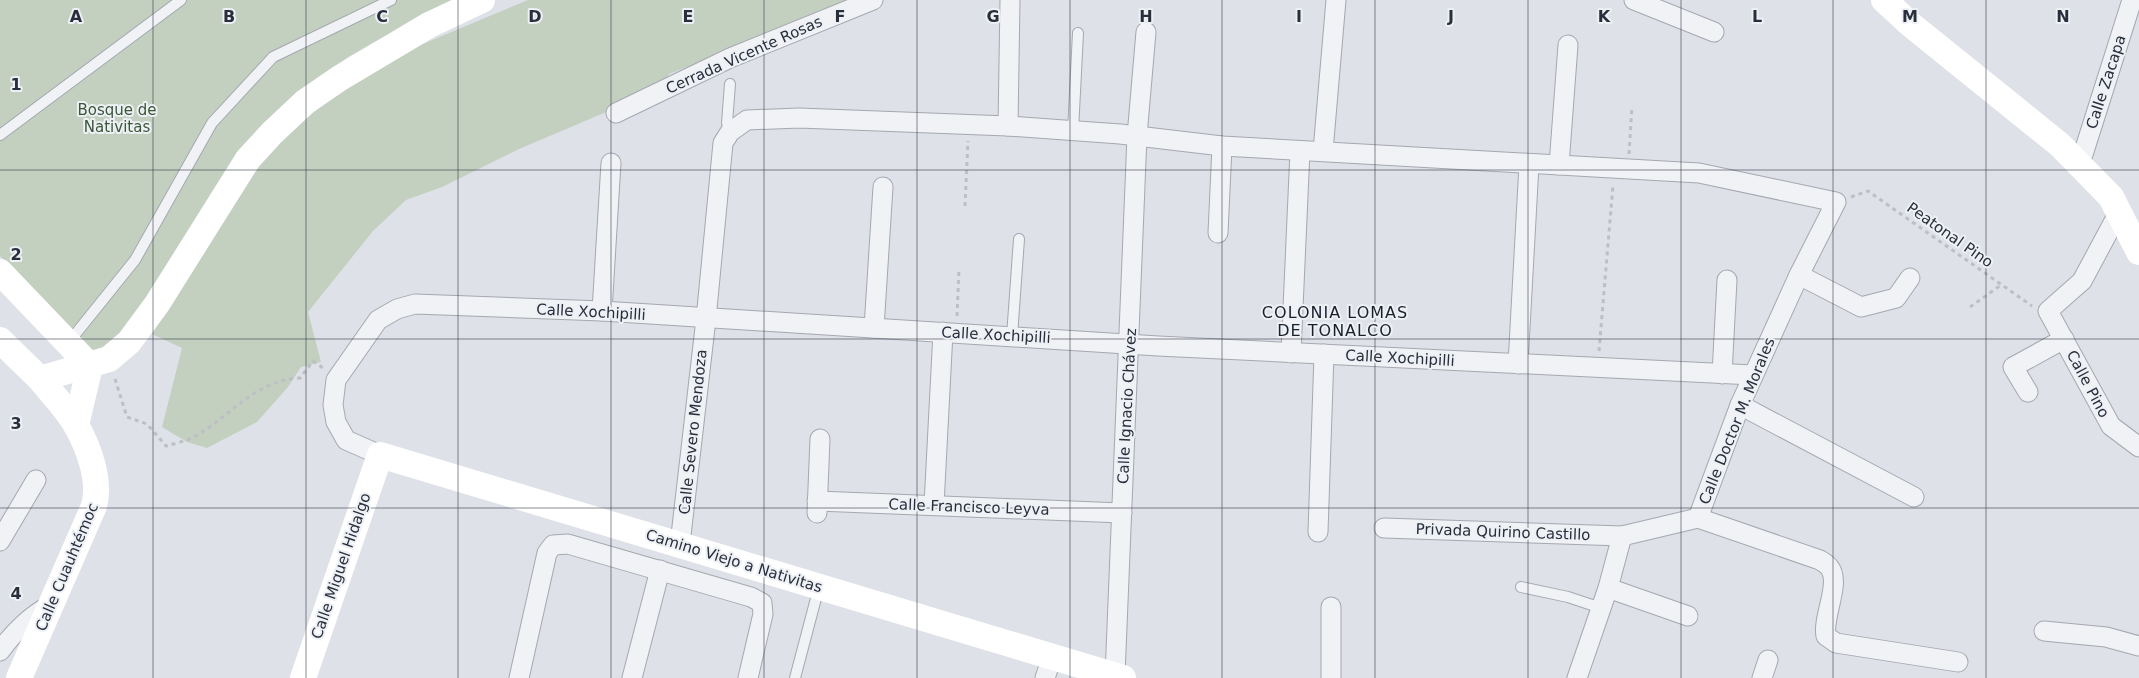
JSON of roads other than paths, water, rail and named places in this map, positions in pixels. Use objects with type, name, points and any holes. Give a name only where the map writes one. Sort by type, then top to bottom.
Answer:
[{"type":"main road","points":[[40,379],[99,362],[129,342],[157,304],[248,159],[272,132],[305,102],[340,78],[430,25],[482,0]]},
{"type":"main road","points":[[1884,0],[1910,24],[2060,145],[2080,164],[2111,197],[2139,252]]},
{"type":"main road","points":[[0,272],[68,343],[99,362]]},
{"type":"main road","name":"Calle Cuauhtémoc","points":[[0,340],[40,379],[76,425],[93,468],[97,494],[94,506],[19,678]]},
{"type":"main road","points":[[76,425],[99,362]]},
{"type":"main road","name":"Camino Viejo a Nativitas","points":[[380,455],[819,586],[1048,667],[1119,677]]},
{"type":"main road","name":"Calle Miguel Hidalgo","points":[[303,678],[380,455]]},
{"type":"street","name":"Cerrada Vicente Rosas","points":[[616,113],[730,58],[873,0]]},
{"type":"street","points":[[1008,126],[1010,0]]},
{"type":"street","points":[[1323,151],[1336,0]]},
{"type":"street","points":[[1634,0],[1714,32]]},
{"type":"street","name":"Calle Zacapa","points":[[2080,164],[2132,0]]},
{"type":"street","name":"Calle Ignacio Chávez","points":[[1119,677],[1122,513],[1137,136],[1146,32]]},
{"type":"street","points":[[730,132],[746,120],[799,118],[1008,126],[1137,136],[1222,146],[1560,165],[1568,45]]},
{"type":"street","name":"Calle Severo Mendoza","points":[[680,544],[706,319],[723,143],[730,132]]},
{"type":"street","points":[[1218,234],[1222,146]]},
{"type":"street","points":[[1291,353],[1300,151]]},
{"type":"street","points":[[602,311],[611,163]]},
{"type":"street","points":[[1518,364],[1529,164]]},
{"type":"street","name":"Calle Doctor M. Morales","points":[[1560,165],[1699,173],[1836,202],[1799,275],[1740,404],[1698,518],[1622,536]]},
{"type":"street","points":[[874,328],[884,187]]},
{"type":"street","name":"Calle Pino","points":[[2119,212],[2082,281],[2048,311],[2111,426],[2139,447]]},
{"type":"street","points":[[1799,275],[1861,307],[1896,298],[1910,278]]},
{"type":"street","points":[[1722,374],[1727,280]]},
{"type":"street","name":"Calle Xochipilli","points":[[346,440],[336,422],[333,405],[336,380],[378,320],[397,310],[415,304],[602,311],[706,319],[1291,353],[1753,375]]},
{"type":"street","points":[[934,505],[950,333]]},
{"type":"street","points":[[2028,392],[2013,367],[2064,339]]},
{"type":"street","points":[[1318,532],[1324,354]]},
{"type":"street","points":[[1740,404],[1914,497]]},
{"type":"street","name":"Calle Francisco Leyva","points":[[820,439],[817,507],[934,505],[1122,513]]},
{"type":"street","name":"Camino Viejo a Nativitas","points":[[346,440],[380,455]]},
{"type":"street","points":[[0,541],[36,480]]},
{"type":"street","points":[[1698,518],[1820,560],[1830,568],[1834,582],[1824,628],[1826,636],[1836,643],[1958,662]]},
{"type":"street","name":"Privada Quirino Castillo","points":[[1384,528],[1622,536]]},
{"type":"street","points":[[1577,678],[1608,588],[1622,536]]},
{"type":"street","points":[[519,678],[547,553],[553,545],[568,544],[751,597],[762,603],[764,614],[748,678]]},
{"type":"street","points":[[632,678],[660,570]]},
{"type":"street","points":[[1608,588],[1688,616]]},
{"type":"street","points":[[0,651],[13,633],[26,620],[52,604]]},
{"type":"street","points":[[1331,608],[1331,678]]},
{"type":"street","points":[[2044,631],[2106,637],[2139,646]]},
{"type":"lane","points":[[0,135],[181,0]]},
{"type":"lane","points":[[68,343],[135,260],[212,123],[273,57],[391,0]]},
{"type":"lane","points":[[1073,131],[1078,33]]},
{"type":"lane","points":[[730,84],[727,123],[730,132]]},
{"type":"lane","points":[[1012,336],[1019,239]]},
{"type":"lane","points":[[795,678],[819,586]]},
{"type":"lane","points":[[1521,587],[1568,597],[1600,608]]},
{"type":"district","name":"COLONIA LOMAS DE TONALCO","points":[[1335,321]]},
{"type":"park label","name":"Bosque de Nativitas","points":[[117,118]]}]
